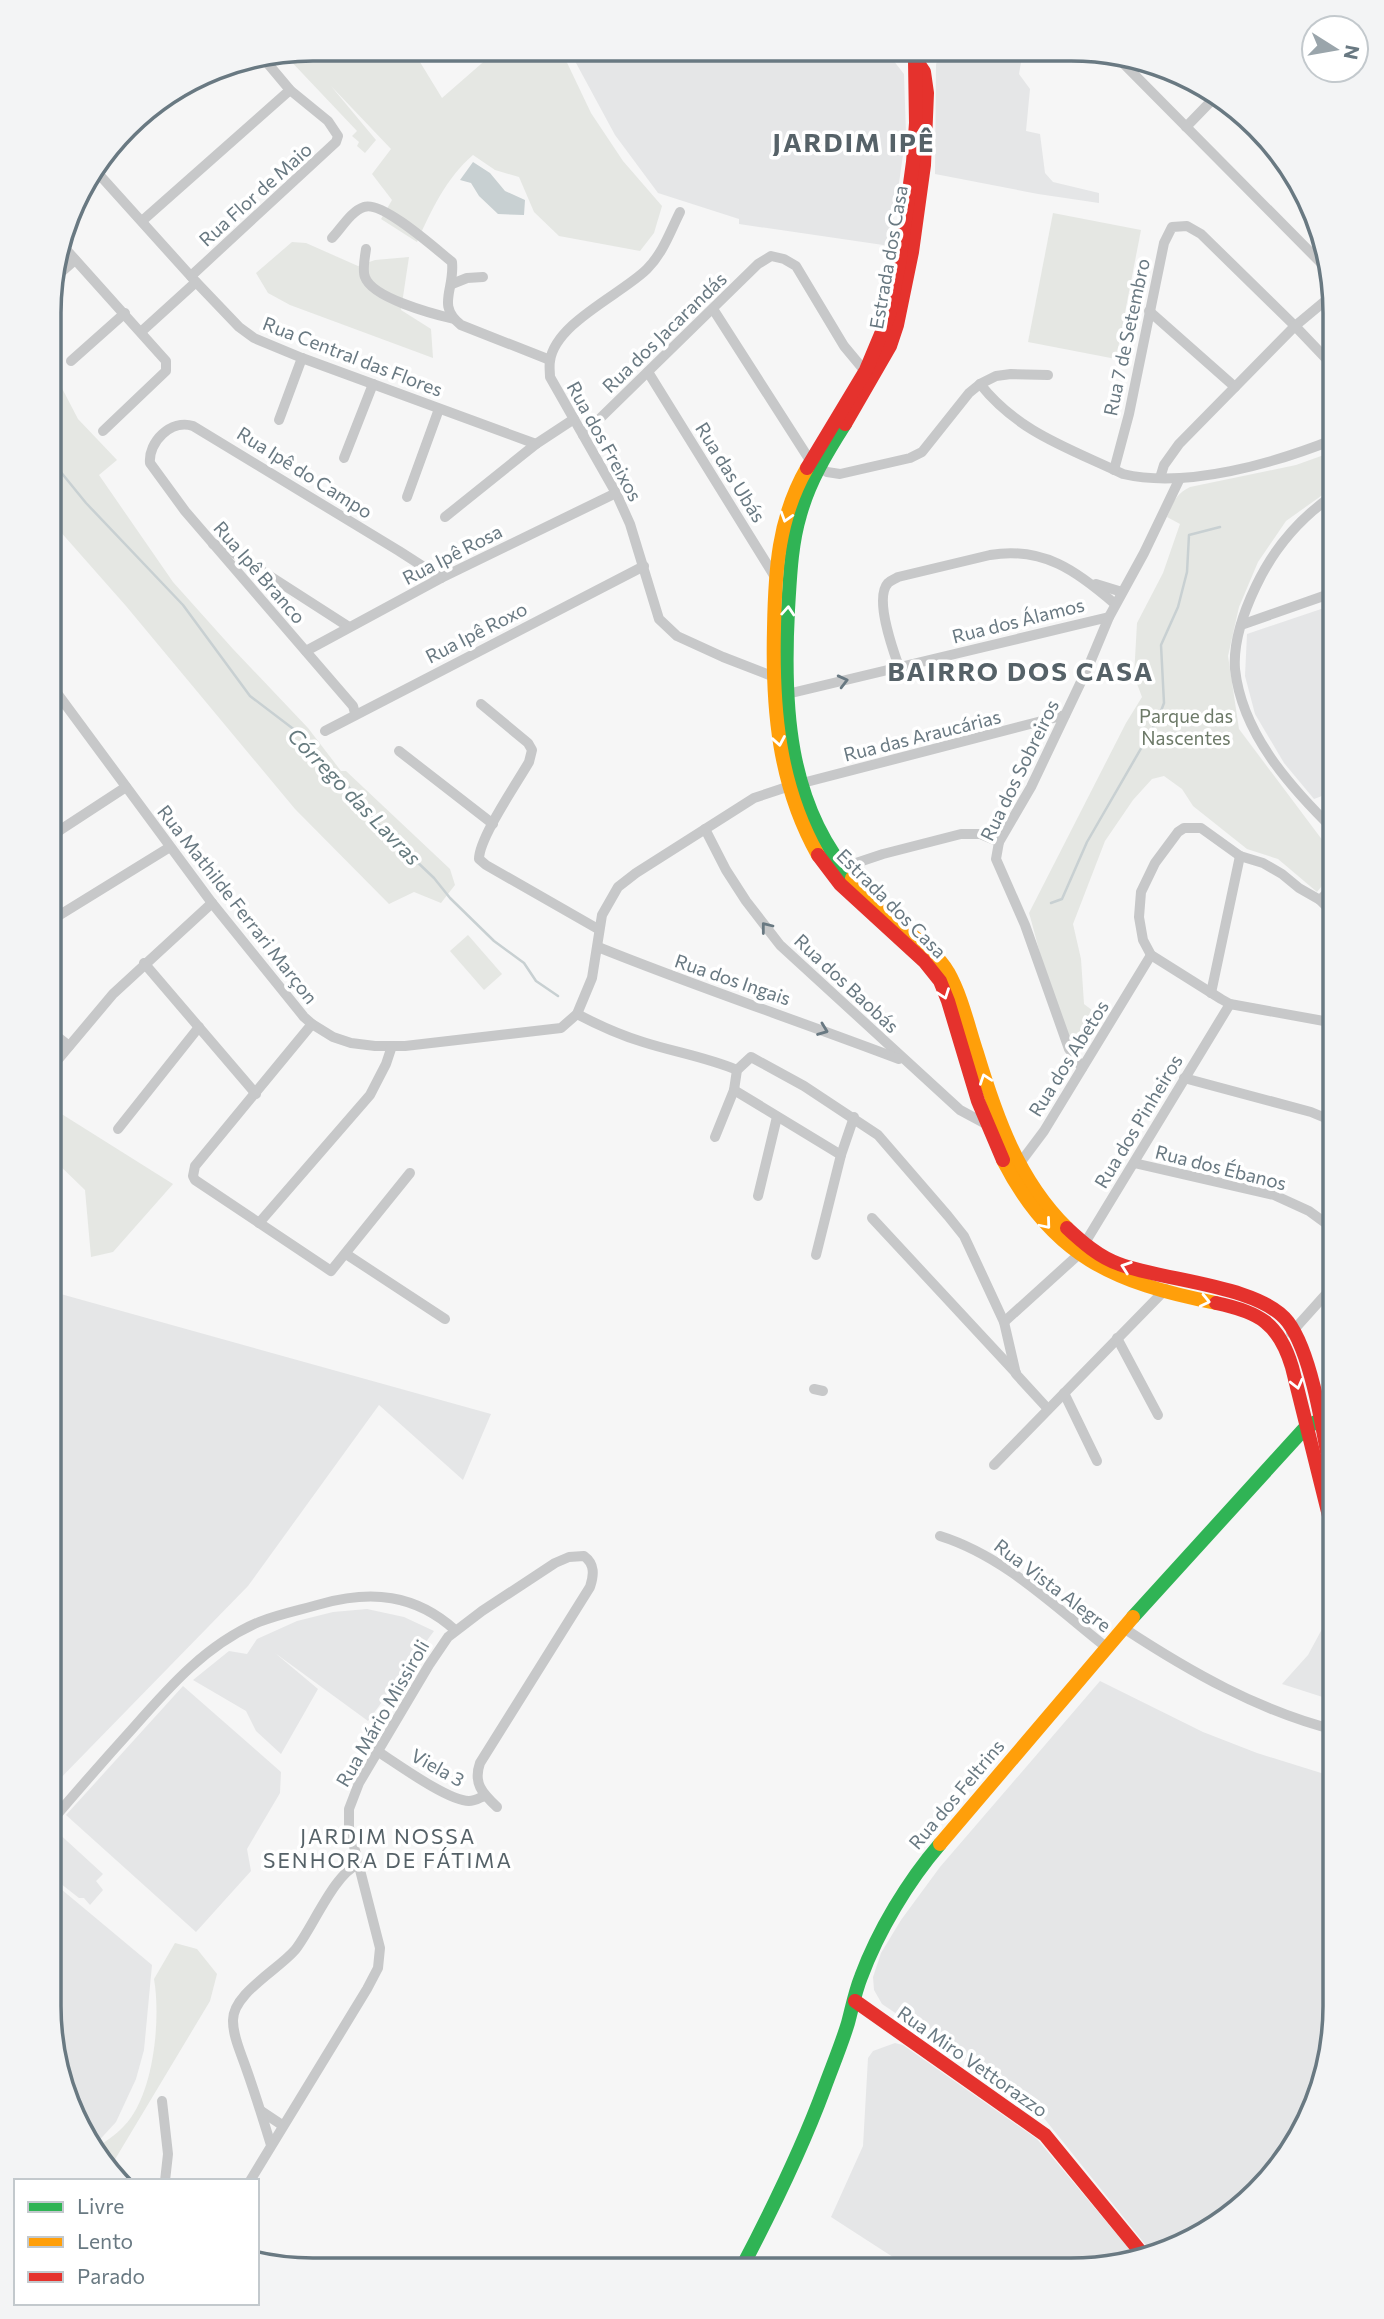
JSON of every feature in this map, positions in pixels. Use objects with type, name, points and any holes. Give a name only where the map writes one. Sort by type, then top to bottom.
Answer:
[{"type":"main road","name":"Estrada dos Casa","points":[[920,61],[924,72],[928,109],[923,170],[900,290],[901,314],[891,343],[792,497],[778,546],[771,676],[779,696],[793,785],[837,869],[857,885],[929,958],[947,970],[953,981],[993,1123],[1013,1169],[1081,1250],[1168,1286],[1247,1312],[1288,1336],[1305,1362],[1323,1439]]},
{"type":"main road","name":"Estrada dos Casa","points":[[779,696],[786,680],[792,548],[799,514],[815,465]]},
{"type":"main road","name":"Estrada dos Casa","points":[[1288,1336],[1292,1367],[1323,1494]]},
{"type":"main road","name":"Rua dos Feltrins","points":[[747,2258],[783,2187],[823,2092],[855,2001],[860,1978],[900,1900],[925,1861],[1106,1647],[1306,1428],[1319,1420]]},
{"type":"main road","name":"Rua Miro Vettorazzo","points":[[855,2001],[1029,2122],[1045,2136],[1138,2248]]},
{"type":"street","points":[[142,221],[290,90],[269,65]]},
{"type":"street","points":[[1128,68],[1317,259]]},
{"type":"street","name":"Rua Flor de Maio","points":[[142,331],[332,148],[338,136],[328,121],[290,90]]},
{"type":"street","points":[[1186,127],[1209,103]]},
{"type":"street","name":"Rua Central das Flores","points":[[101,177],[193,279],[239,327],[254,338],[536,444]]},
{"type":"street","points":[[332,238],[364,206],[374,206],[397,219],[453,262],[448,310],[454,319],[461,325],[550,360],[556,345],[575,323],[594,306],[614,296],[648,268],[661,252],[680,212]]},
{"type":"street","name":"Rua 7 de Setembro","points":[[1114,470],[1129,414],[1149,311],[1168,232],[1172,227],[1187,226],[1206,239],[1295,326]]},
{"type":"street","points":[[366,249],[363,275],[370,286],[411,308],[454,319]]},
{"type":"street","points":[[69,253],[142,331],[166,361],[166,371],[103,431]]},
{"type":"street","name":"Rua dos Jacarandás","points":[[583,435],[758,264],[772,256],[784,259],[796,267],[844,346],[868,375]]},
{"type":"street","points":[[65,269],[75,260]]},
{"type":"street","points":[[452,284],[467,278],[483,277]]},
{"type":"street","points":[[1160,478],[1164,466],[1179,444],[1295,326],[1322,303]]},
{"type":"street","points":[[713,309],[815,465],[833,473],[894,463],[922,452],[969,393],[996,376],[1011,373],[1048,375]]},
{"type":"street","points":[[1149,311],[1235,387]]},
{"type":"street","points":[[71,361],[125,313]]},
{"type":"street","points":[[1295,326],[1323,356]]},
{"type":"street","points":[[279,420],[302,358]]},
{"type":"street","name":"Rua dos Freixos","points":[[550,360],[550,377],[616,493],[644,566],[659,620],[677,636],[771,676]]},
{"type":"street","name":"Rua das Ubás","points":[[648,372],[775,577]]},
{"type":"street","points":[[344,458],[373,384]]},
{"type":"street","points":[[980,384],[992,398],[1029,429],[1134,477],[1180,478],[1248,466],[1323,443]]},
{"type":"street","points":[[407,498],[439,409]]},
{"type":"street","points":[[445,517],[536,444],[573,419]]},
{"type":"street","name":"Rua Ipê do Campo","points":[[151,448],[170,428],[179,424],[193,426],[441,578]]},
{"type":"street","name":"Rua Ipê Branco","points":[[151,448],[150,463],[155,471],[213,544],[353,706],[355,713]]},
{"type":"street","name":"Rua dos Sobreiros","points":[[1082,1068],[1069,1049],[1026,925],[996,863],[999,842],[1018,812],[1115,604],[1144,553],[1180,478]]},
{"type":"street","name":"Rua Ipê Rosa","points":[[306,651],[441,578],[616,493]]},
{"type":"street","points":[[1323,503],[1300,521],[1280,543],[1261,576],[1241,625],[1236,643],[1235,668],[1241,699],[1254,730],[1271,759],[1323,818]]},
{"type":"street","points":[[213,544],[223,546],[349,627]]},
{"type":"street","points":[[899,667],[883,606],[883,593],[888,583],[898,577],[1004,553],[1034,555],[1050,559],[1092,583],[1115,604]]},
{"type":"street","name":"Rua Ipê Roxo","points":[[325,731],[355,713],[644,566]]},
{"type":"street","points":[[775,577],[790,584]]},
{"type":"street","points":[[1092,583],[1122,592]]},
{"type":"street","points":[[1241,625],[1323,597]]},
{"type":"street","name":"Rua dos Álamos","points":[[779,696],[1109,617]]},
{"type":"street","points":[[771,676],[786,680]]},
{"type":"street","name":"Rua Mathilde Ferrari Marçon","points":[[61,699],[212,903],[304,1017],[333,1037],[351,1043],[392,1046],[551,1030],[561,1028],[577,1014]]},
{"type":"street","points":[[481,704],[528,743],[532,750],[529,762],[479,853],[481,861],[598,929]]},
{"type":"street","name":"Rua das Araucárias","points":[[793,785],[1065,715]]},
{"type":"street","points":[[399,751],[493,824]]},
{"type":"street","points":[[737,1070],[643,1042],[577,1014],[592,978],[598,947],[598,929],[607,903],[618,887],[754,799],[793,785]]},
{"type":"street","points":[[61,829],[126,787]]},
{"type":"street","points":[[1323,903],[1263,863],[1240,856],[1201,828],[1184,828],[1178,832],[1145,881],[1139,903],[1140,929],[1151,955],[1230,1004],[1323,1021]]},
{"type":"street","name":"Rua dos Baobás","points":[[705,829],[732,881],[780,944],[960,1110],[993,1123]]},
{"type":"street","points":[[837,869],[883,854],[971,832],[999,842]]},
{"type":"street","points":[[61,912],[170,847]]},
{"type":"street","points":[[1211,992],[1240,856]]},
{"type":"street","points":[[1320,900],[1323,897]]},
{"type":"street","points":[[61,1056],[113,994],[212,903]]},
{"type":"street","name":"Rua dos Ingais","points":[[598,947],[667,975],[903,1060]]},
{"type":"street","name":"Rua dos Abetos","points":[[1013,1169],[1044,1131],[1151,955]]},
{"type":"street","points":[[144,963],[256,1094]]},
{"type":"street","name":"Rua dos Pinheiros","points":[[1004,1322],[1081,1250],[1230,1004]]},
{"type":"street","points":[[312,1024],[195,1166],[195,1180],[327,1270],[336,1267],[410,1173]]},
{"type":"street","points":[[856,1042],[867,1026]]},
{"type":"street","points":[[118,1129],[199,1027]]},
{"type":"street","points":[[61,1040],[69,1046]]},
{"type":"street","points":[[259,1223],[370,1095],[392,1046]]},
{"type":"street","points":[[715,1137],[734,1090],[737,1070],[749,1057],[754,1057],[854,1117],[887,1144],[959,1229],[1004,1322],[1016,1374]]},
{"type":"street","points":[[1184,1078],[1323,1117]]},
{"type":"street","points":[[734,1090],[841,1155]]},
{"type":"street","points":[[758,1196],[777,1117]]},
{"type":"street","points":[[816,1255],[841,1155],[854,1117]]},
{"type":"street","name":"Rua dos Ébanos","points":[[1134,1163],[1274,1195],[1309,1211],[1323,1221]]},
{"type":"street","points":[[872,1218],[1048,1409]]},
{"type":"street","points":[[346,1254],[445,1319]]},
{"type":"street","points":[[994,1465],[1168,1286]]},
{"type":"street","points":[[1288,1336],[1323,1297]]},
{"type":"street","points":[[1117,1338],[1158,1415]]},
{"type":"street","points":[[1064,1393],[1097,1461]]},
{"type":"street","name":"Rua Vista Alegre","points":[[940,1536],[965,1544],[1006,1568],[1106,1647]]},
{"type":"street","name":"Rua Mário Missiroli","points":[[251,2179],[377,1968],[380,1948],[349,1827],[349,1809],[359,1783],[440,1647],[455,1630],[561,1560],[580,1555],[591,1563],[593,1575],[588,1591],[512,1708],[480,1763],[477,1778],[484,1796]]},
{"type":"street","points":[[61,1810],[164,1692],[193,1664],[223,1642],[261,1621],[343,1599],[384,1596],[418,1606],[438,1616],[455,1630]]},
{"type":"street","points":[[1125,1629],[1179,1665],[1214,1683],[1323,1726]]},
{"type":"street","name":"Viela 3","points":[[377,1751],[460,1800],[473,1801],[484,1796]]},
{"type":"street","points":[[484,1796],[497,1807]]},
{"type":"street","points":[[271,2145],[237,2043],[233,2022],[235,2010],[246,1994],[291,1954],[304,1938],[342,1875],[358,1865]]},
{"type":"street","points":[[162,2101],[168,2154],[165,2179]]},
{"type":"street","points":[[261,2111],[282,2125]]},
{"type":"shaded area","points":[[575,61],[894,61],[904,74],[906,134],[890,246],[739,224],[739,219],[658,193],[615,135]]},
{"type":"shaded area","points":[[937,61],[1021,61],[1019,74],[1030,89],[1026,131],[1040,134],[1045,173],[1053,182],[1099,193],[1099,203],[935,174]]},
{"type":"shaded area","points":[[473,162],[490,173],[505,191],[525,200],[524,215],[498,214],[479,196],[471,183],[460,180]]},
{"type":"shaded area","points":[[1323,608],[1323,796],[1314,799],[1284,763],[1255,714],[1245,676],[1247,634]]},
{"type":"shaded area","points":[[61,1294],[491,1414],[463,1480],[379,1405],[248,1586],[61,1778]]},
{"type":"shaded area","points":[[367,1609],[404,1617],[434,1631],[368,1721],[275,1653],[318,1689],[281,1754],[256,1731],[246,1711],[193,1680],[229,1651],[247,1654],[257,1639],[297,1621],[333,1612]]},
{"type":"shaded area","points":[[1323,1627],[1323,1697],[1282,1684],[1308,1655]]},
{"type":"shaded area","points":[[1100,1681],[1203,1732],[1257,1753],[1323,1774],[1323,2005],[1318,2055],[1304,2102],[1289,2132],[1271,2159],[1249,2184],[1224,2206],[1197,2224],[1146,2246],[1035,2107],[882,2004],[874,1990],[873,1977],[881,1953],[901,1920],[940,1867]]},
{"type":"shaded area","points":[[183,1686],[281,1772],[280,1793],[247,1849],[251,1871],[196,1932],[66,1815]]},
{"type":"shaded area","points":[[61,1836],[103,1874],[96,1881],[103,1890],[90,1905],[84,1898],[79,1898],[61,1884]]},
{"type":"shaded area","points":[[61,1889],[152,1965],[144,2050],[136,2079],[116,2122],[100,2140],[80,2102],[66,2055],[61,2005]]},
{"type":"shaded area","points":[[895,2043],[903,2045],[1037,2139],[1130,2250],[1103,2256],[1070,2258],[894,2258],[831,2217],[863,2146],[868,2058],[873,2051]]},
{"type":"green space","points":[[419,61],[442,98],[484,61],[566,61],[591,113],[623,161],[662,206],[654,233],[640,251],[559,236],[534,212],[519,177],[495,170],[473,155],[447,184],[417,242],[381,219],[392,200],[372,174],[391,149],[331,86],[376,140],[365,153],[357,146],[359,142],[352,136],[357,131],[292,62]]},
{"type":"green space","points":[[1053,213],[1141,230],[1116,359],[1028,342]]},
{"type":"green space","points":[[292,242],[306,243],[358,266],[375,260],[409,257],[401,310],[431,329],[433,358],[290,305],[268,293],[256,273]]},
{"type":"green space","points":[[61,386],[78,419],[117,460],[99,475],[173,582],[308,728],[341,771],[346,771],[450,869],[455,885],[441,903],[414,892],[389,904],[295,809],[61,532]]},
{"type":"green space","name":"Parque das Nascentes","points":[[1323,455],[1323,495],[1286,521],[1258,562],[1239,607],[1228,656],[1239,729],[1323,841],[1323,885],[1317,892],[1278,859],[1247,849],[1193,806],[1182,789],[1164,776],[1152,779],[1133,800],[1105,841],[1073,924],[1081,959],[1084,1004],[1101,1017],[1081,1051],[1064,1026],[1057,1008],[1029,913],[1126,723],[1142,697],[1134,676],[1137,623],[1163,573],[1180,524],[1167,517],[1178,496],[1190,487],[1296,465]]},
{"type":"green space","points":[[468,935],[502,974],[484,990],[450,951]]},
{"type":"green space","points":[[61,1114],[173,1184],[113,1252],[91,1257],[85,1190],[61,1167]]},
{"type":"green space","points":[[175,1943],[197,1949],[217,1974],[210,2001],[114,2161],[102,2144],[124,2126],[134,2113],[149,2077],[155,2035],[154,1979]]},
{"type":"waterway","name":"Córrego das Lavras","points":[[61,472],[86,503],[183,605],[250,696],[300,734],[315,760],[328,773],[343,780],[379,825],[398,840],[450,898],[494,941],[524,963],[536,981],[558,996]]},
{"type":"waterway","points":[[1051,903],[1062,899],[1087,842],[1158,719],[1164,703],[1161,645],[1178,607],[1187,572],[1189,535],[1220,527]]},
{"type":"traffic: fast","points":[[845,424],[813,479],[797,526],[789,586],[787,681],[794,752],[802,785],[814,818],[830,849],[852,878]]},
{"type":"traffic: fast","points":[[1133,1617],[1305,1428],[1316,1422]]},
{"type":"traffic: fast","points":[[747,2258],[806,2135],[876,1942],[905,1890],[940,1844]]},
{"type":"traffic: slow","points":[[807,468],[790,506],[780,545],[775,607],[774,687],[786,773],[794,801],[818,855]]},
{"type":"traffic: slow","points":[[852,878],[892,919],[932,952],[948,972],[961,1001],[992,1100],[1011,1146],[1035,1189],[1067,1228]]},
{"type":"traffic: slow","points":[[1003,1160],[1022,1193],[1043,1220],[1065,1242],[1090,1260],[1147,1286],[1216,1303]]},
{"type":"traffic: slow","points":[[940,1844],[1133,1617]]},
{"type":"traffic: jam","points":[[807,468],[866,370],[889,315],[913,162],[916,123],[915,61]]},
{"type":"traffic: jam","points":[[845,424],[890,346],[912,252],[924,165],[927,93],[924,72],[917,61]]},
{"type":"traffic: jam","points":[[818,855],[840,884],[924,961],[940,981],[978,1101],[1003,1160]]},
{"type":"traffic: jam","points":[[1067,1228],[1091,1249],[1112,1261],[1138,1270],[1234,1292],[1275,1310],[1288,1322],[1305,1358],[1323,1431]]},
{"type":"traffic: jam","points":[[1216,1303],[1256,1316],[1274,1330],[1281,1340],[1292,1367],[1323,1492]]},
{"type":"traffic: jam","points":[[855,2001],[1045,2135],[1138,2248]]},
{"type":"district","name":"JARDIM IPÊ","points":[[854,141]]},
{"type":"district","name":"BAIRRO DOS CASA","points":[[1021,670]]},
{"type":"district","name":"JARDIM NOSSA SENHORA DE FÁTIMA","points":[[388,1847]]}]
